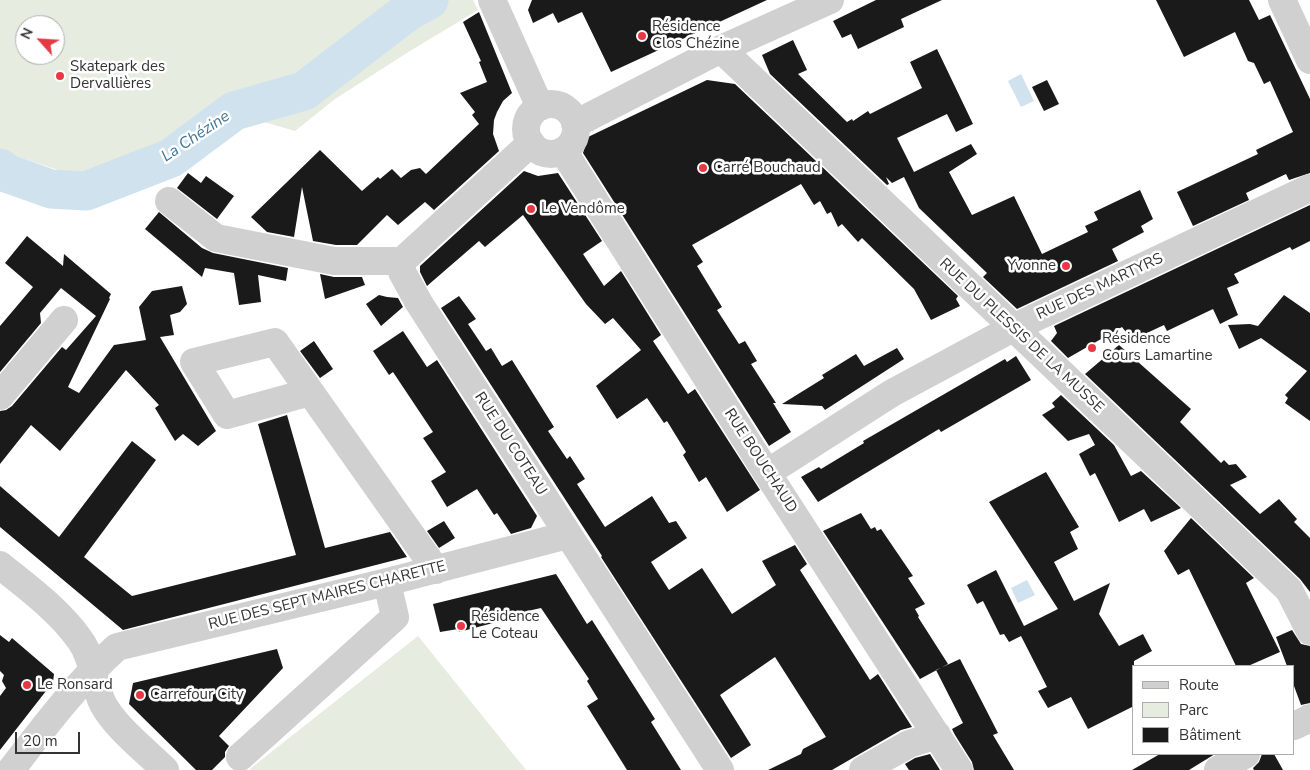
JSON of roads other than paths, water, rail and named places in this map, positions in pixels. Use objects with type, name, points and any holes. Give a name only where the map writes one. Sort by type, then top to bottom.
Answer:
[{"type":"street","points":[[492,0],[540,106]]},
{"type":"street","points":[[575,124],[721,49],[830,0]]},
{"type":"street","points":[[1282,0],[1310,60]]},
{"type":"street","name":"RUE DU PLESSIS DE LA MUSSE","points":[[721,49],[1289,590],[1310,631]]},
{"type":"street","points":[[549,104],[563,107],[572,115],[575,124],[574,138],[564,150],[554,154],[544,153],[531,144],[527,136],[527,124],[532,113],[540,106],[549,104]]},
{"type":"street","points":[[169,201],[216,238],[334,262],[402,261],[531,144]]},
{"type":"street","name":"RUE BOUCHAUD","points":[[564,150],[767,473],[959,770]]},
{"type":"street","name":"RUE DES MARTYRS","points":[[767,473],[892,393],[1012,328],[1310,188]]},
{"type":"street","name":"RUE DU COTEAU","points":[[402,261],[402,272],[408,285],[720,770]]},
{"type":"street","points":[[0,396],[64,320]]},
{"type":"street","points":[[310,392],[436,570]]},
{"type":"street","name":"RUE DES SEPT MAIRES CHARETTE","points":[[11,770],[61,704],[93,668],[117,648],[436,570],[568,535]]},
{"type":"street","points":[[0,564],[60,615],[82,641],[93,668],[102,702],[111,718],[165,770]]},
{"type":"street","points":[[240,757],[395,617],[387,582]]},
{"type":"street","points":[[1295,726],[1310,718]]},
{"type":"street","points":[[862,770],[909,744],[937,736]]},
{"type":"street","points":[[1218,770],[1244,755]]},
{"type":"water","points":[[1021,74],[1034,101],[1021,107],[1008,81]]},
{"type":"water","points":[[1027,580],[1035,595],[1018,603],[1011,588]]},
{"type":"waterway","name":"La Chézine","points":[[0,168],[6,173],[51,189],[86,191],[171,158],[234,111],[304,91],[407,12],[429,0]]},
{"type":"place","name":"Résidence Clos Chézine","points":[[642,36]]},
{"type":"place","name":"Skatepark des Dervallières","points":[[60,76]]},
{"type":"place","name":"Carré Bouchaud","points":[[703,168]]},
{"type":"place","name":"Le Vendôme","points":[[531,209]]},
{"type":"place","name":"Yvonne","points":[[1066,266]]},
{"type":"place","name":"Résidence Cours Lamartine","points":[[1092,348]]},
{"type":"place","name":"Résidence Le Coteau","points":[[461,626]]},
{"type":"place","name":"Le Ronsard","points":[[27,685]]},
{"type":"place","name":"Carrefour City","points":[[140,695]]}]
